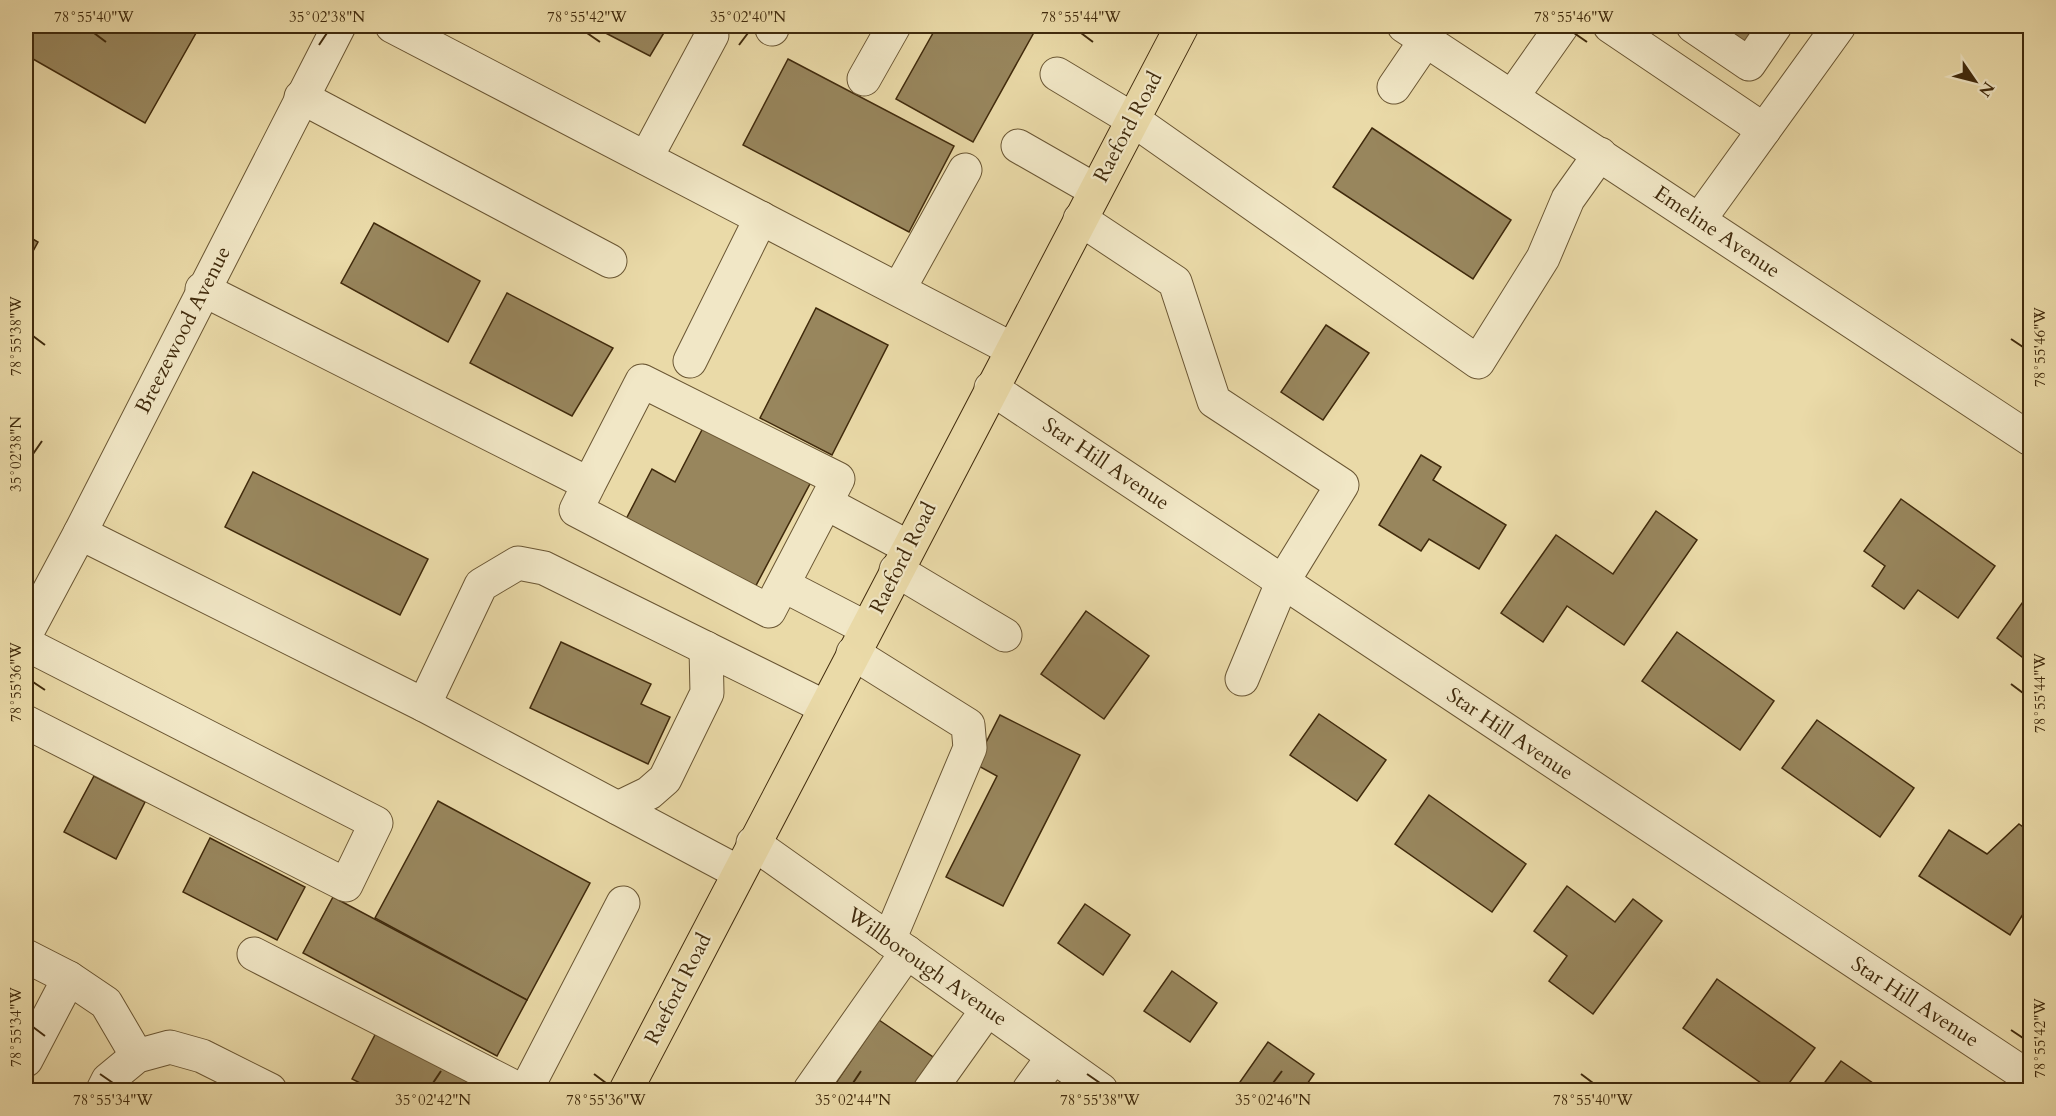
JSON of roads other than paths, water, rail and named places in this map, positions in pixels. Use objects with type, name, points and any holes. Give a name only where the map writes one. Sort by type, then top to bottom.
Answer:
[{"type":"main road","name":"Raeford Road","points":[[626,1090],[859,640],[1182,26]]},
{"type":"street","name":"Breezewood Avenue","points":[[26,634],[339,26]]},
{"type":"street","points":[[392,26],[1012,349]]},
{"type":"street","points":[[864,79],[894,26]]},
{"type":"street","points":[[1512,97],[1562,26]]},
{"type":"street","points":[[1610,26],[1764,130]]},
{"type":"street","points":[[1694,26],[1749,64],[1775,26]]},
{"type":"street","points":[[1699,220],[1839,26]]},
{"type":"street","points":[[1394,87],[1415,33]]},
{"type":"street","name":"Emeline Avenue","points":[[1415,33],[2031,439]]},
{"type":"street","points":[[646,158],[712,35]]},
{"type":"street","points":[[1057,74],[1132,119],[1478,362],[1543,258],[1568,199],[1600,154]]},
{"type":"street","points":[[301,97],[610,261]]},
{"type":"street","points":[[1018,146],[1088,204],[1175,282],[1214,401],[1342,485],[1282,583],[1242,679]]},
{"type":"street","points":[[899,290],[965,170]]},
{"type":"street","points":[[690,361],[761,218]]},
{"type":"street","points":[[202,289],[589,484]]},
{"type":"street","points":[[642,381],[838,479],[826,503],[769,611],[576,510],[642,381]]},
{"type":"street","name":"Star Hill Avenue","points":[[991,388],[2031,1078]]},
{"type":"street","points":[[826,503],[1005,635]]},
{"type":"street","points":[[80,533],[424,705],[738,872]]},
{"type":"street","points":[[424,705],[481,585],[518,563],[544,568],[825,706]]},
{"type":"street","points":[[783,585],[859,640],[968,725],[970,748],[898,946],[810,1090]]},
{"type":"street","points":[[26,644],[376,823],[346,885],[26,722]]},
{"type":"street","points":[[618,808],[649,793],[665,778],[707,693],[706,648]]},
{"type":"street","name":"Willborough Avenue","points":[[753,843],[1101,1090]]},
{"type":"street","points":[[526,1090],[623,903]]},
{"type":"street","points":[[254,954],[520,1090]]},
{"type":"street","points":[[26,956],[69,978],[106,1004],[137,1056]]},
{"type":"street","points":[[26,1060],[69,978]]},
{"type":"street","points":[[930,1090],[987,1010]]},
{"type":"street","points":[[103,1090],[108,1080],[137,1056],[170,1047],[202,1056],[270,1090]]},
{"type":"street","points":[[1029,1090],[1053,1057]]}]
